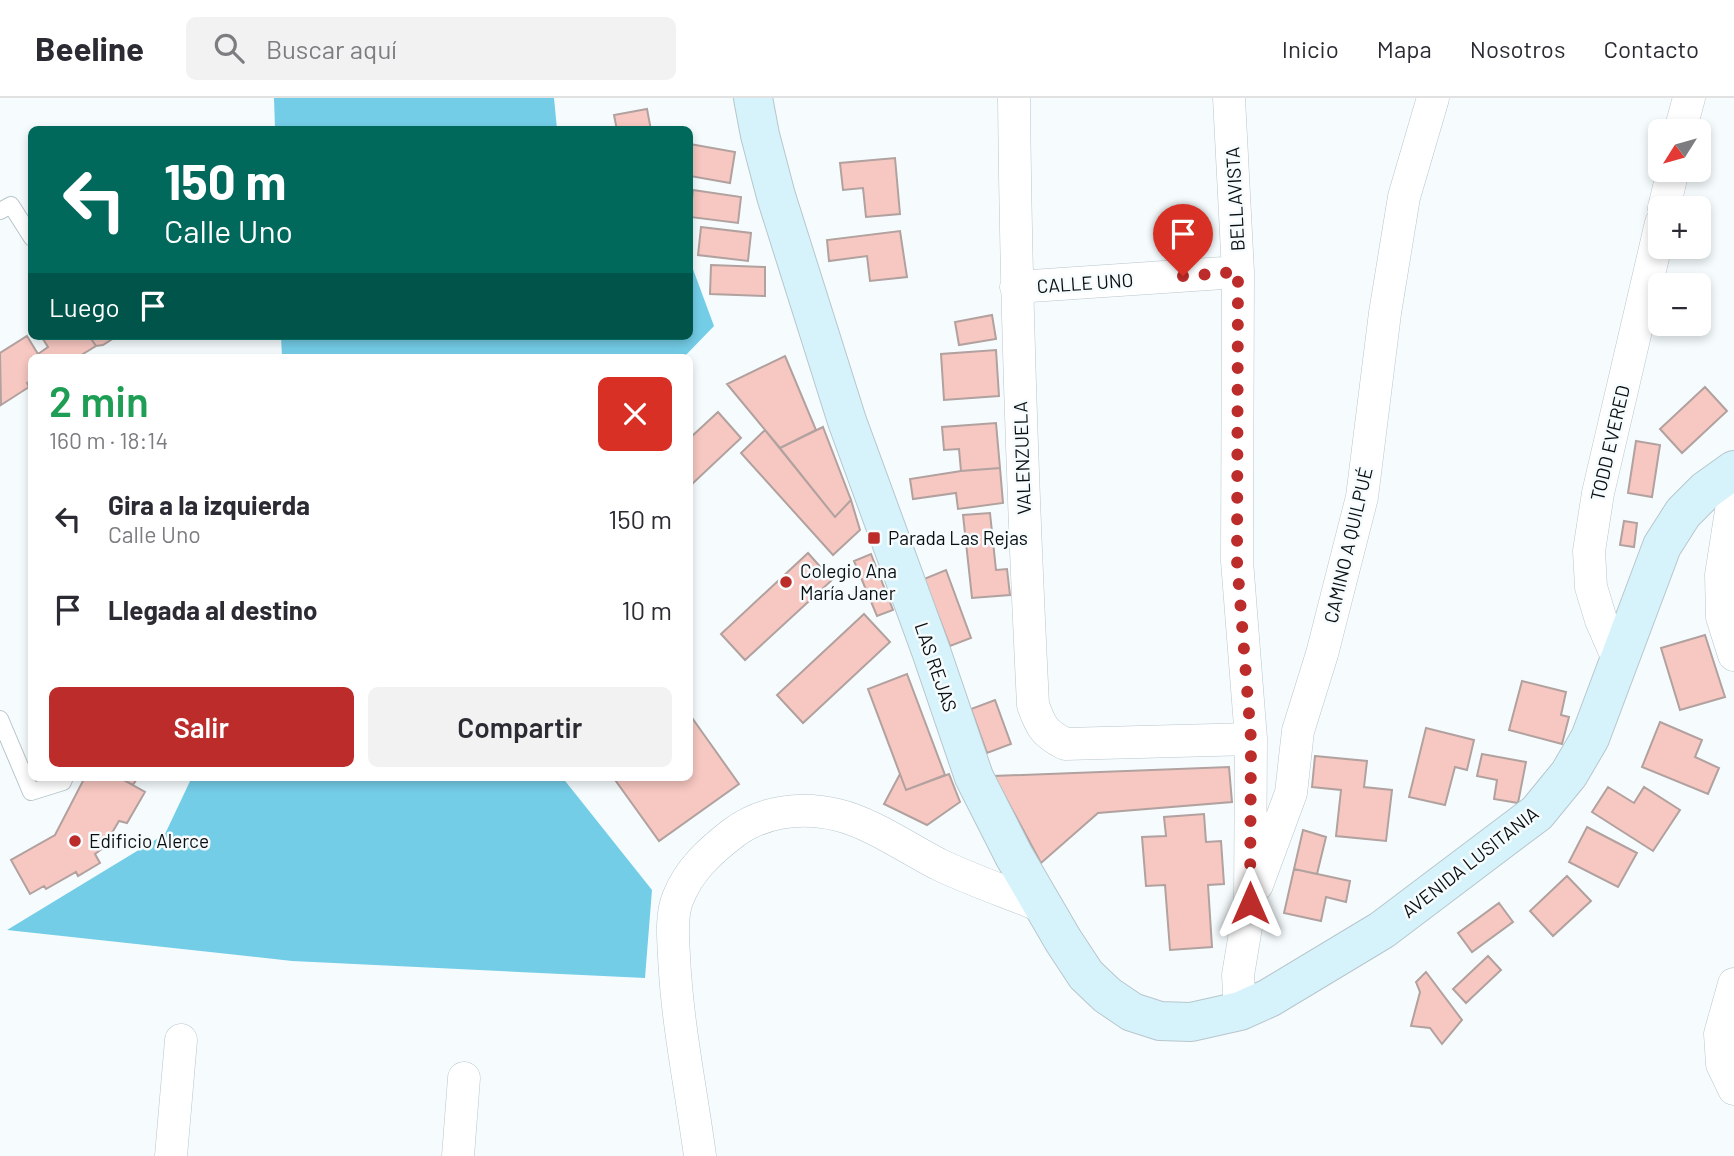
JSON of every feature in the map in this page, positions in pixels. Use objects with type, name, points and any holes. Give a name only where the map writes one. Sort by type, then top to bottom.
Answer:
[{"type":"street","name":"LAS REJAS","points":[[753,98],[776,196],[851,434],[974,777],[1041,906],[1086,975],[1107,995],[1132,1012],[1160,1021],[1191,1022],[1240,1012]]},
{"type":"street","name":"VALENZUELA","points":[[1014,98],[1022,485],[1033,705],[1038,721],[1049,736],[1065,744],[1251,739]]},
{"type":"street","name":"BELLAVISTA","points":[[1229,98],[1238,272],[1237,561],[1251,739],[1250,903],[1238,975],[1240,1012]]},
{"type":"street","name":"CAMINO A QUILPUÉ","points":[[1250,903],[1291,793],[1298,731],[1322,654],[1362,497],[1385,313],[1404,197],[1433,98]]},
{"type":"street","points":[[1683,119],[1689,98]]},
{"type":"street","name":"TODD EVERED","points":[[1619,662],[1591,587],[1589,551],[1598,493],[1653,259]]},
{"type":"street","name":"CALLE UNO","points":[[1016,287],[1238,272]]},
{"type":"street","name":"AVENIDA LUSITANIA","points":[[1240,1012],[1269,998],[1382,930],[1537,813],[1569,774],[1590,738],[1662,546],[1683,513],[1706,490],[1734,470]]},
{"type":"street","points":[[1734,492],[1721,575],[1722,617],[1734,655]]},
{"type":"street","points":[[700,1156],[680,1029],[675,976],[673,932],[677,901],[691,871],[716,846],[747,822],[789,810],[838,815],[941,865],[1041,906]]},
{"type":"street","points":[[1734,984],[1720,1034],[1722,1064],[1734,1089]]},
{"type":"street","points":[[171,1156],[181,1040]]},
{"type":"street","points":[[458,1156],[464,1078]]},
{"type":"lane","points":[[0,211],[11,205],[28,232]]},
{"type":"lane","points":[[0,719],[31,792],[63,781]]},
{"type":"shaded area","points":[[274,98],[554,98],[557,126],[275,126]]},
{"type":"shaded area","points":[[693,269],[714,326],[687,354],[282,354],[281,340],[693,340]]},
{"type":"shaded area","points":[[190,781],[565,781],[652,890],[645,978],[292,961],[7,930],[165,834]]},
{"type":"building","points":[[647,109],[650,126],[616,126],[614,115]]},
{"type":"building","points":[[693,145],[735,152],[730,183],[693,177]]},
{"type":"building","points":[[895,158],[900,214],[866,217],[863,188],[843,190],[840,163]]},
{"type":"building","points":[[693,190],[741,197],[738,223],[693,217]]},
{"type":"building","points":[[701,227],[751,233],[748,261],[698,255]]},
{"type":"building","points":[[900,231],[907,277],[870,281],[867,256],[829,261],[827,240]]},
{"type":"building","points":[[711,265],[765,267],[765,296],[710,294]]},
{"type":"building","points":[[992,315],[996,339],[959,345],[955,322]]},
{"type":"building","points":[[27,336],[38,354],[28,354],[28,388],[1,405],[0,353]]},
{"type":"building","points":[[44,340],[92,340],[96,346],[83,354],[38,354],[48,347]]},
{"type":"building","points":[[92,340],[111,340],[103,345],[96,346]]},
{"type":"building","points":[[996,350],[999,396],[944,400],[941,354]]},
{"type":"building","points":[[785,356],[816,430],[780,448],[727,384]]},
{"type":"building","points":[[1705,387],[1727,411],[1682,453],[1660,429]]},
{"type":"building","points":[[718,412],[741,438],[693,483],[693,435]]},
{"type":"building","points":[[996,423],[1000,468],[961,471],[959,449],[944,450],[942,427]]},
{"type":"building","points":[[823,427],[851,500],[835,517],[780,448]]},
{"type":"building","points":[[765,430],[835,517],[851,500],[860,530],[833,555],[741,453]]},
{"type":"building","points":[[1636,441],[1660,445],[1652,497],[1628,493]]},
{"type":"building","points":[[1000,468],[1003,503],[958,509],[956,493],[913,499],[910,479]]},
{"type":"building","points":[[990,513],[996,570],[1007,569],[1010,595],[972,598],[963,515]]},
{"type":"building","points":[[1624,521],[1637,523],[1634,547],[1620,545]]},
{"type":"building","points":[[808,553],[832,580],[745,660],[721,634]]},
{"type":"building","points":[[871,554],[893,610],[877,616],[854,561]]},
{"type":"building","points":[[946,570],[971,638],[950,646],[924,579]]},
{"type":"building","points":[[864,614],[890,642],[803,723],[777,695]]},
{"type":"building","points":[[1705,635],[1725,697],[1680,710],[1661,648]]},
{"type":"building","points":[[907,674],[945,775],[906,790],[868,689]]},
{"type":"building","points":[[1522,681],[1566,692],[1561,715],[1569,717],[1562,744],[1509,730]]},
{"type":"building","points":[[995,700],[1011,744],[987,753],[971,709]]},
{"type":"building","points":[[693,719],[739,784],[659,841],[616,781],[693,781]]},
{"type":"building","points":[[1660,722],[1702,740],[1695,757],[1719,768],[1708,794],[1642,767]]},
{"type":"building","points":[[1426,728],[1474,740],[1467,770],[1455,767],[1445,805],[1409,797]]},
{"type":"building","points":[[1482,754],[1526,762],[1518,803],[1494,799],[1497,780],[1477,776]]},
{"type":"building","points":[[1315,756],[1367,761],[1364,787],[1392,790],[1386,841],[1336,836],[1341,790],[1312,787]]},
{"type":"building","points":[[1229,767],[1232,802],[1098,813],[1041,863],[994,776]]},
{"type":"building","points":[[900,774],[906,790],[949,774],[960,802],[927,825],[884,804]]},
{"type":"building","name":"Edificio Alerce","points":[[83,781],[125,781],[145,792],[127,823],[119,821],[103,848],[95,854],[100,863],[78,876],[76,872],[46,889],[44,886],[30,894],[11,860],[55,835]]},
{"type":"building","points":[[1608,787],[1634,803],[1644,787],[1680,810],[1653,851],[1592,812]]},
{"type":"building","points":[[1204,814],[1206,842],[1221,841],[1224,884],[1208,885],[1212,947],[1170,950],[1165,885],[1146,886],[1142,837],[1166,836],[1164,817]]},
{"type":"building","points":[[1587,827],[1637,853],[1618,887],[1569,862]]},
{"type":"building","points":[[1303,830],[1326,837],[1317,874],[1294,869]]},
{"type":"building","points":[[1294,869],[1350,881],[1346,902],[1326,897],[1321,921],[1284,913]]},
{"type":"building","points":[[1567,876],[1591,901],[1553,936],[1530,911]]},
{"type":"building","points":[[1499,903],[1513,922],[1472,952],[1458,933]]},
{"type":"building","points":[[1488,956],[1501,970],[1466,1003],[1453,989]]},
{"type":"building","points":[[1426,972],[1462,1020],[1442,1044],[1430,1028],[1411,1026],[1420,992],[1416,982]]},
{"type":"place","name":"Parada Las Rejas","points":[[874,538]]},
{"type":"place","name":"Colegio Ana María Janer","points":[[786,582]]},
{"type":"place","name":"Edificio Alerce","points":[[75,841]]},
{"type":"route","points":[[1183,276],[1238,272],[1237,561],[1251,739],[1250,903]]}]
